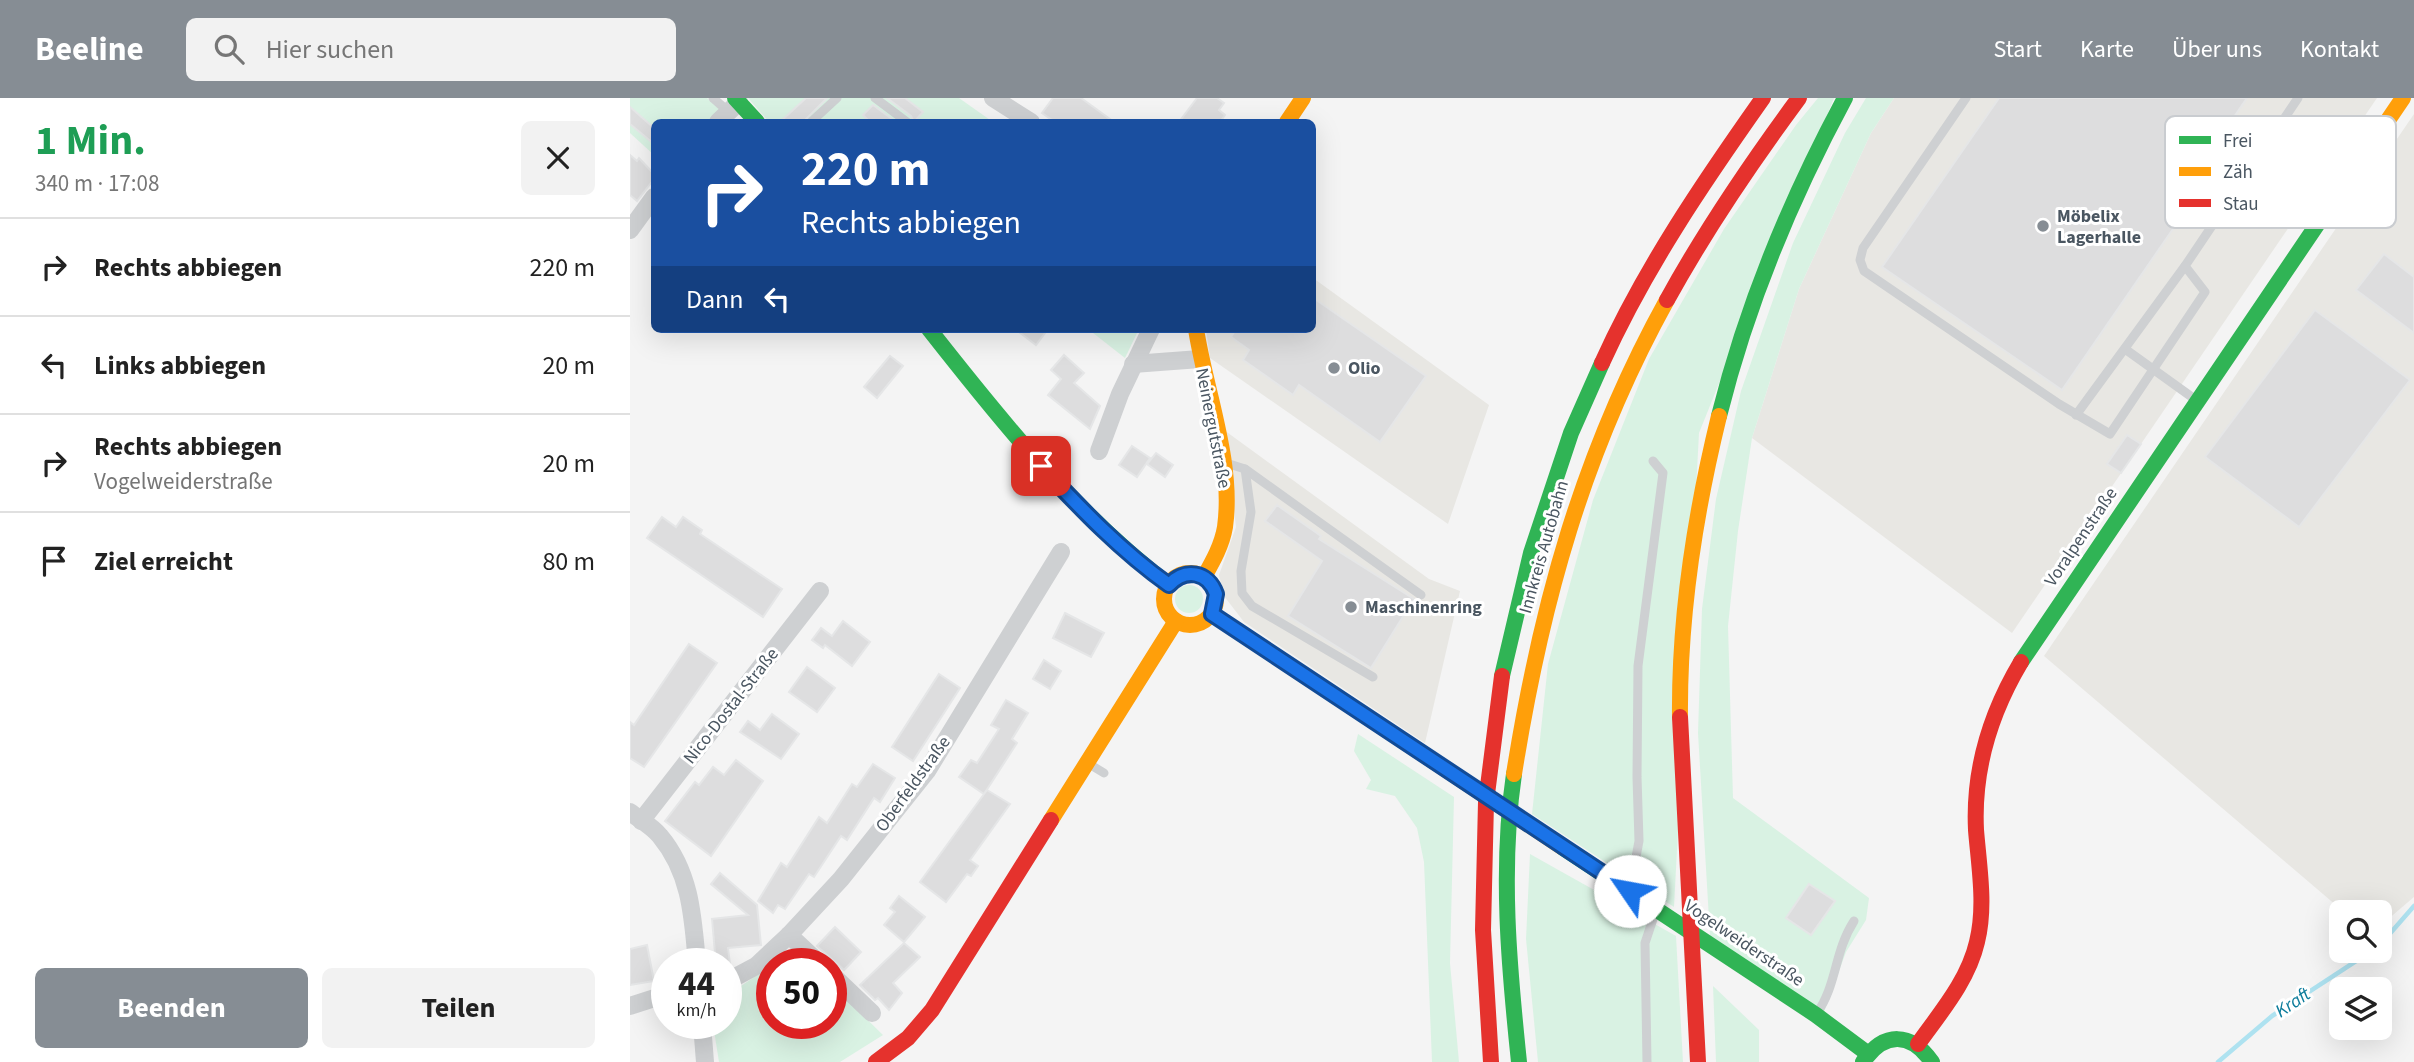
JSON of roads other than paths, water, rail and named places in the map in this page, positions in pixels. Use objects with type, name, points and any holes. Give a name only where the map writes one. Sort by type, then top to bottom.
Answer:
[{"type":"main road","points":[[1289,119],[1303,98]]},
{"type":"main road","name":"Innkreis Autobahn","points":[[1491,1062],[1482,941],[1483,838],[1488,767],[1504,660],[1522,579],[1560,459],[1589,387],[1645,275],[1702,180],[1763,98]]},
{"type":"main road","name":"Innkreis Autobahn","points":[[1519,1062],[1512,990],[1510,847],[1513,784],[1529,682],[1548,590],[1592,453],[1644,338],[1706,227],[1799,98]]},
{"type":"main road","points":[[1698,1062],[1681,764],[1681,667],[1690,569],[1705,470],[1734,359],[1763,269],[1796,195],[1845,98]]},
{"type":"main road","name":"Voralpenstraße","points":[[2391,116],[2403,98]]},
{"type":"main road","points":[[730,109],[751,119]]},
{"type":"main road","name":"Voralpenstraße","points":[[1918,1044],[1965,975],[1977,942],[1981,895],[1976,823],[1979,761],[1996,705],[2033,641],[2315,228]]},
{"type":"main road","points":[[932,333],[1009,428],[1079,507],[1118,544],[1169,585]]},
{"type":"main road","name":"Neinergutstraße","points":[[1197,333],[1226,491],[1225,528],[1221,545],[1204,577]]},
{"type":"main road","points":[[1189,573],[1204,577],[1216,594],[1212,614],[1199,624],[1183,625],[1170,615],[1164,600],[1169,585],[1174,579],[1189,573]]},
{"type":"main road","name":"Vogelweiderstraße","points":[[1212,614],[1816,1015],[1865,1057]]},
{"type":"main road","points":[[876,1062],[908,1038],[932,1010],[1176,621]]},
{"type":"main road","points":[[1485,1062],[1486,1019]]},
{"type":"main road","points":[[1865,1057],[1885,1040],[1908,1039],[1918,1044],[1932,1062]]},
{"type":"street","points":[[1005,101],[1027,119]]},
{"type":"street","points":[[632,221],[651,200]]},
{"type":"street","points":[[1099,451],[1133,364],[1149,333]]},
{"type":"street","name":"Neinergutstraße","points":[[1133,364],[1200,359]]},
{"type":"street","name":"Oberfeldstraße","points":[[742,973],[756,966],[841,879],[927,771],[1061,552]]},
{"type":"street","name":"Nico-Dostal-Straße","points":[[636,816],[820,591]]},
{"type":"street","points":[[636,816],[659,834],[684,876],[690,897],[695,948]]},
{"type":"street","points":[[789,934],[803,948]]},
{"type":"street","points":[[847,989],[872,1013]]},
{"type":"street","points":[[630,1006],[651,999]]},
{"type":"street","points":[[703,1039],[705,1062]]},
{"type":"lane","points":[[713,98],[730,109]]},
{"type":"lane","points":[[814,119],[837,98]]},
{"type":"lane","points":[[876,98],[903,119]]},
{"type":"lane","points":[[1966,98],[1863,248],[1860,260],[1864,271],[2076,415],[2110,434],[2204,292],[2185,266]]},
{"type":"lane","points":[[2286,116],[2298,98]]},
{"type":"lane","points":[[2076,415],[2211,228]]},
{"type":"lane","points":[[2124,349],[2198,401]]},
{"type":"lane","points":[[1222,461],[1245,469],[1421,595]]},
{"type":"lane","points":[[1630,891],[1639,841],[1638,666],[1663,474],[1653,461]]},
{"type":"lane","points":[[1245,469],[1251,512],[1241,571],[1242,593],[1252,606],[1373,677]]},
{"type":"lane","points":[[1088,763],[1104,773]]},
{"type":"lane","points":[[1647,1062],[1645,943],[1657,908]]},
{"type":"lane","points":[[1816,1015],[1828,997],[1838,951],[1854,921]]},
{"type":"waterway","name":"Kraft","points":[[2392,931],[2414,906]]},
{"type":"waterway","name":"Kraft","points":[[2218,1062],[2272,1016],[2353,963]]},
{"type":"place","name":"Möbelix Lagerhalle","points":[[2043,226]]},
{"type":"place","name":"Olio","points":[[1334,368]]},
{"type":"place","name":"Maschinenring","points":[[1351,607]]}]
